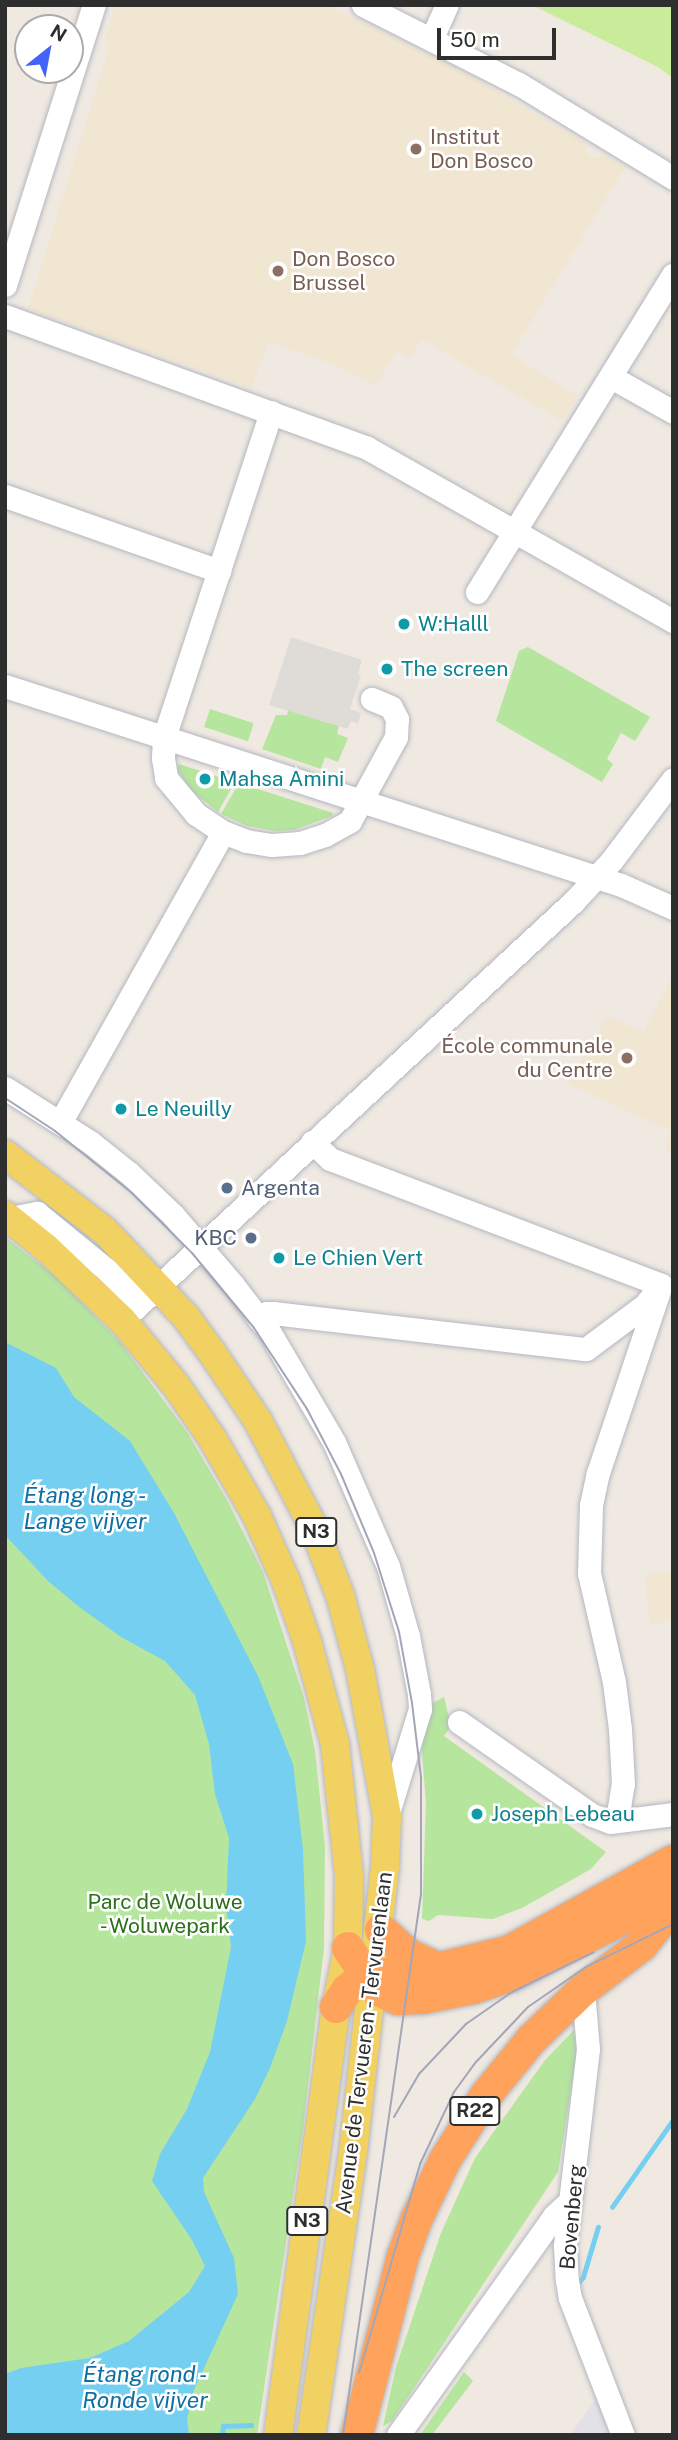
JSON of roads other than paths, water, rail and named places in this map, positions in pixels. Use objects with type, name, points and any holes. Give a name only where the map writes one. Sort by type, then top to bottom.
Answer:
[{"type":"highway","points":[[336,2007],[347,1990],[371,1979],[469,1962],[510,1951],[673,1861]]},
{"type":"highway","points":[[348,1948],[371,1979],[391,1997],[407,1999],[494,1982],[540,1964],[673,1893]]},
{"type":"highway","name":"R22","points":[[358,2435],[403,2256],[429,2189],[487,2094],[531,2040],[583,1990],[642,1945],[673,1906]]},
{"type":"highway","points":[[381,1930],[396,1946],[435,1967]]},
{"type":"main road","name":"Avenue de Tervueren - Tervurenlaan","points":[[5,1154],[105,1231],[175,1384],[212,1438],[257,1516],[286,1581],[310,1653],[335,1744],[349,1874],[348,1948],[336,2007],[278,2435]]},
{"type":"main road","name":"Avenue de Tervueren - Tervurenlaan","points":[[7,1217],[140,1303],[191,1323],[258,1421],[314,1528],[340,1595],[360,1669],[387,1816],[381,1930],[371,1979],[354,2145],[311,2435]]},
{"type":"street","points":[[5,285],[94,5]]},
{"type":"street","points":[[363,5],[519,84],[673,178]]},
{"type":"street","points":[[432,38],[447,5]]},
{"type":"street","points":[[477,592],[673,275]]},
{"type":"street","points":[[5,316],[367,448],[673,621]]},
{"type":"street","points":[[611,377],[673,412]]},
{"type":"street","points":[[271,412],[164,738],[166,778],[196,814],[223,832],[246,841],[272,845],[300,843],[325,835],[350,821],[396,737],[397,719],[391,707],[372,699]]},
{"type":"street","points":[[5,496],[219,572]]},
{"type":"street","points":[[5,686],[597,877],[673,908]]},
{"type":"street","points":[[140,1303],[565,910],[597,877],[673,779]]},
{"type":"street","points":[[61,1121],[223,832]]},
{"type":"street","name":"Avenue de Tervueren - Tervurenlaan","points":[[5,1088],[61,1121],[129,1173],[200,1246],[259,1319],[296,1374],[355,1485],[388,1566],[408,1636],[419,1709],[387,1816]]},
{"type":"street","points":[[312,1142],[331,1160],[667,1280]]},
{"type":"street","points":[[259,1319],[267,1313],[586,1349],[645,1304],[667,1280]]},
{"type":"street","points":[[617,1820],[622,1784],[620,1729],[614,1682],[589,1573],[591,1505],[598,1473],[667,1280]]},
{"type":"street","points":[[459,1722],[592,1815],[610,1822],[673,1814]]},
{"type":"street","name":"Bovenberg","points":[[583,1990],[581,2001],[588,2049],[565,2246],[570,2298],[623,2435]]},
{"type":"street","points":[[398,2435],[554,2216],[570,2202]]},
{"type":"water","name":"Étang long - Lange vijver","points":[[5,1342],[56,1368],[74,1397],[130,1441],[174,1513],[258,1676],[293,1764],[303,1849],[306,1941],[287,2021],[270,2068],[255,2099],[203,2178],[204,2192],[234,2258],[238,2294],[194,2390],[187,2419],[189,2435],[5,2435],[5,2374],[21,2368],[90,2358],[129,2341],[189,2292],[205,2266],[192,2240],[152,2181],[160,2154],[187,2109],[210,2052],[231,1947],[226,1905],[229,1838],[215,1794],[209,1744],[195,1695],[165,1661],[121,1637],[48,1581],[5,1535]]},
{"type":"waterway","points":[[612,2207],[673,2120]]},
{"type":"waterway","points":[[577,2284],[583,2277],[598,2227]]},
{"type":"waterway","points":[[222,2435],[223,2426],[251,2425]]},
{"type":"tram line","points":[[5,1098],[55,1131],[132,1193],[192,1253],[254,1328],[307,1409],[341,1474],[374,1553],[399,1632],[412,1703],[421,1777],[421,1894],[343,2435]]},
{"type":"tram line","points":[[359,2373],[420,2164],[454,2092],[476,2062],[528,2007],[586,1967],[673,1924]]},
{"type":"tram line","points":[[394,2117],[419,2074],[466,2024],[512,1992],[594,1952]]},
{"type":"place","name":"Institut Don Bosco","points":[[416,149]]},
{"type":"place","name":"Don Bosco Brussel","points":[[278,271]]},
{"type":"place","name":"W:Halll","points":[[404,624]]},
{"type":"place","name":"The screen","points":[[387,669]]},
{"type":"place","name":"Mahsa Amini","points":[[205,779]]},
{"type":"place","name":"École communale du Centre","points":[[627,1058]]},
{"type":"place","name":"Le Neuilly","points":[[121,1109]]},
{"type":"place","name":"Argenta","points":[[227,1188]]},
{"type":"place","name":"KBC","points":[[251,1238]]},
{"type":"place","name":"Le Chien Vert","points":[[279,1258]]},
{"type":"place","name":"Joseph Lebeau","points":[[477,1814]]},
{"type":"park label","name":"Parc de Woluwe - Woluwepark","points":[[165,1914]]},
{"type":"water label","name":"Étang rond - Ronde vijver","points":[[145,2387]]}]
